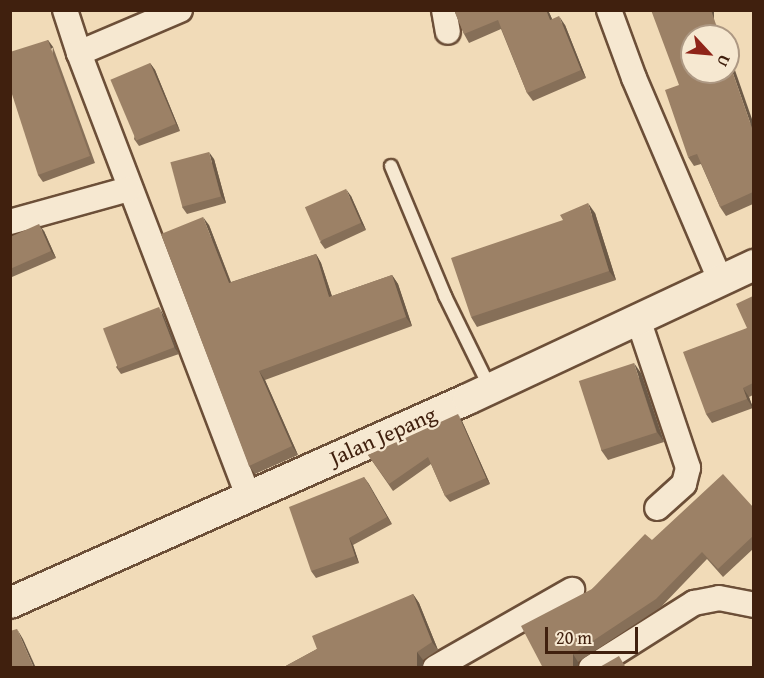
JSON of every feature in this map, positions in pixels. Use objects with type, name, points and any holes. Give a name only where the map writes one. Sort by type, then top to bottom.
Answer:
[{"type":"street","points":[[65,10],[129,189],[248,495]]},
{"type":"street","points":[[79,53],[180,10]]},
{"type":"street","points":[[609,10],[633,78],[720,280]]},
{"type":"street","points":[[10,222],[129,189]]},
{"type":"street","name":"Jalan Jepang","points":[[10,603],[490,388],[753,265]]},
{"type":"street","points":[[638,319],[688,468],[684,484],[657,508]]},
{"type":"street","points":[[435,668],[572,590]]},
{"type":"street","points":[[591,668],[694,603],[719,598],[753,605]]},
{"type":"lane","points":[[391,166],[445,296],[490,388]]},
{"type":"building","points":[[454,10],[546,10],[550,20],[559,16],[581,70],[527,93],[498,20],[464,34]]},
{"type":"building","points":[[651,10],[711,10],[716,24],[680,24],[680,84],[737,84],[753,131],[753,192],[720,207],[697,154],[688,157],[665,90],[679,85]]},
{"type":"building","points":[[48,40],[90,156],[38,175],[10,88],[10,52]]},
{"type":"building","points":[[150,63],[176,124],[136,141],[110,80]]},
{"type":"building","points":[[209,152],[221,196],[182,207],[170,162]]},
{"type":"building","points":[[346,189],[361,223],[320,241],[305,207]]},
{"type":"building","points":[[588,203],[609,271],[471,317],[451,258],[563,220],[560,215]]},
{"type":"building","points":[[203,217],[229,283],[316,254],[329,297],[392,275],[406,317],[259,371],[292,446],[249,466],[161,234]]},
{"type":"building","points":[[39,224],[51,251],[10,269],[10,237]]},
{"type":"building","points":[[753,296],[753,383],[743,388],[747,399],[706,414],[683,352],[747,328],[736,304]]},
{"type":"building","points":[[159,307],[174,347],[118,369],[103,329]]},
{"type":"building","points":[[634,363],[657,432],[601,450],[579,381]]},
{"type":"building","points":[[458,414],[486,478],[445,496],[428,457],[389,484],[368,455]]},
{"type":"building","points":[[723,474],[753,507],[753,536],[718,569],[702,552],[656,599],[573,654],[573,668],[543,668],[521,626],[592,589],[645,534],[652,540]]},
{"type":"building","points":[[364,477],[387,517],[349,538],[355,556],[311,571],[289,507]]},
{"type":"building","points":[[413,594],[432,642],[417,652],[418,668],[282,668],[317,649],[312,636]]},
{"type":"building","points":[[17,629],[34,668],[10,668],[10,631]]},
{"type":"building","points":[[619,656],[626,668],[598,668]]}]
